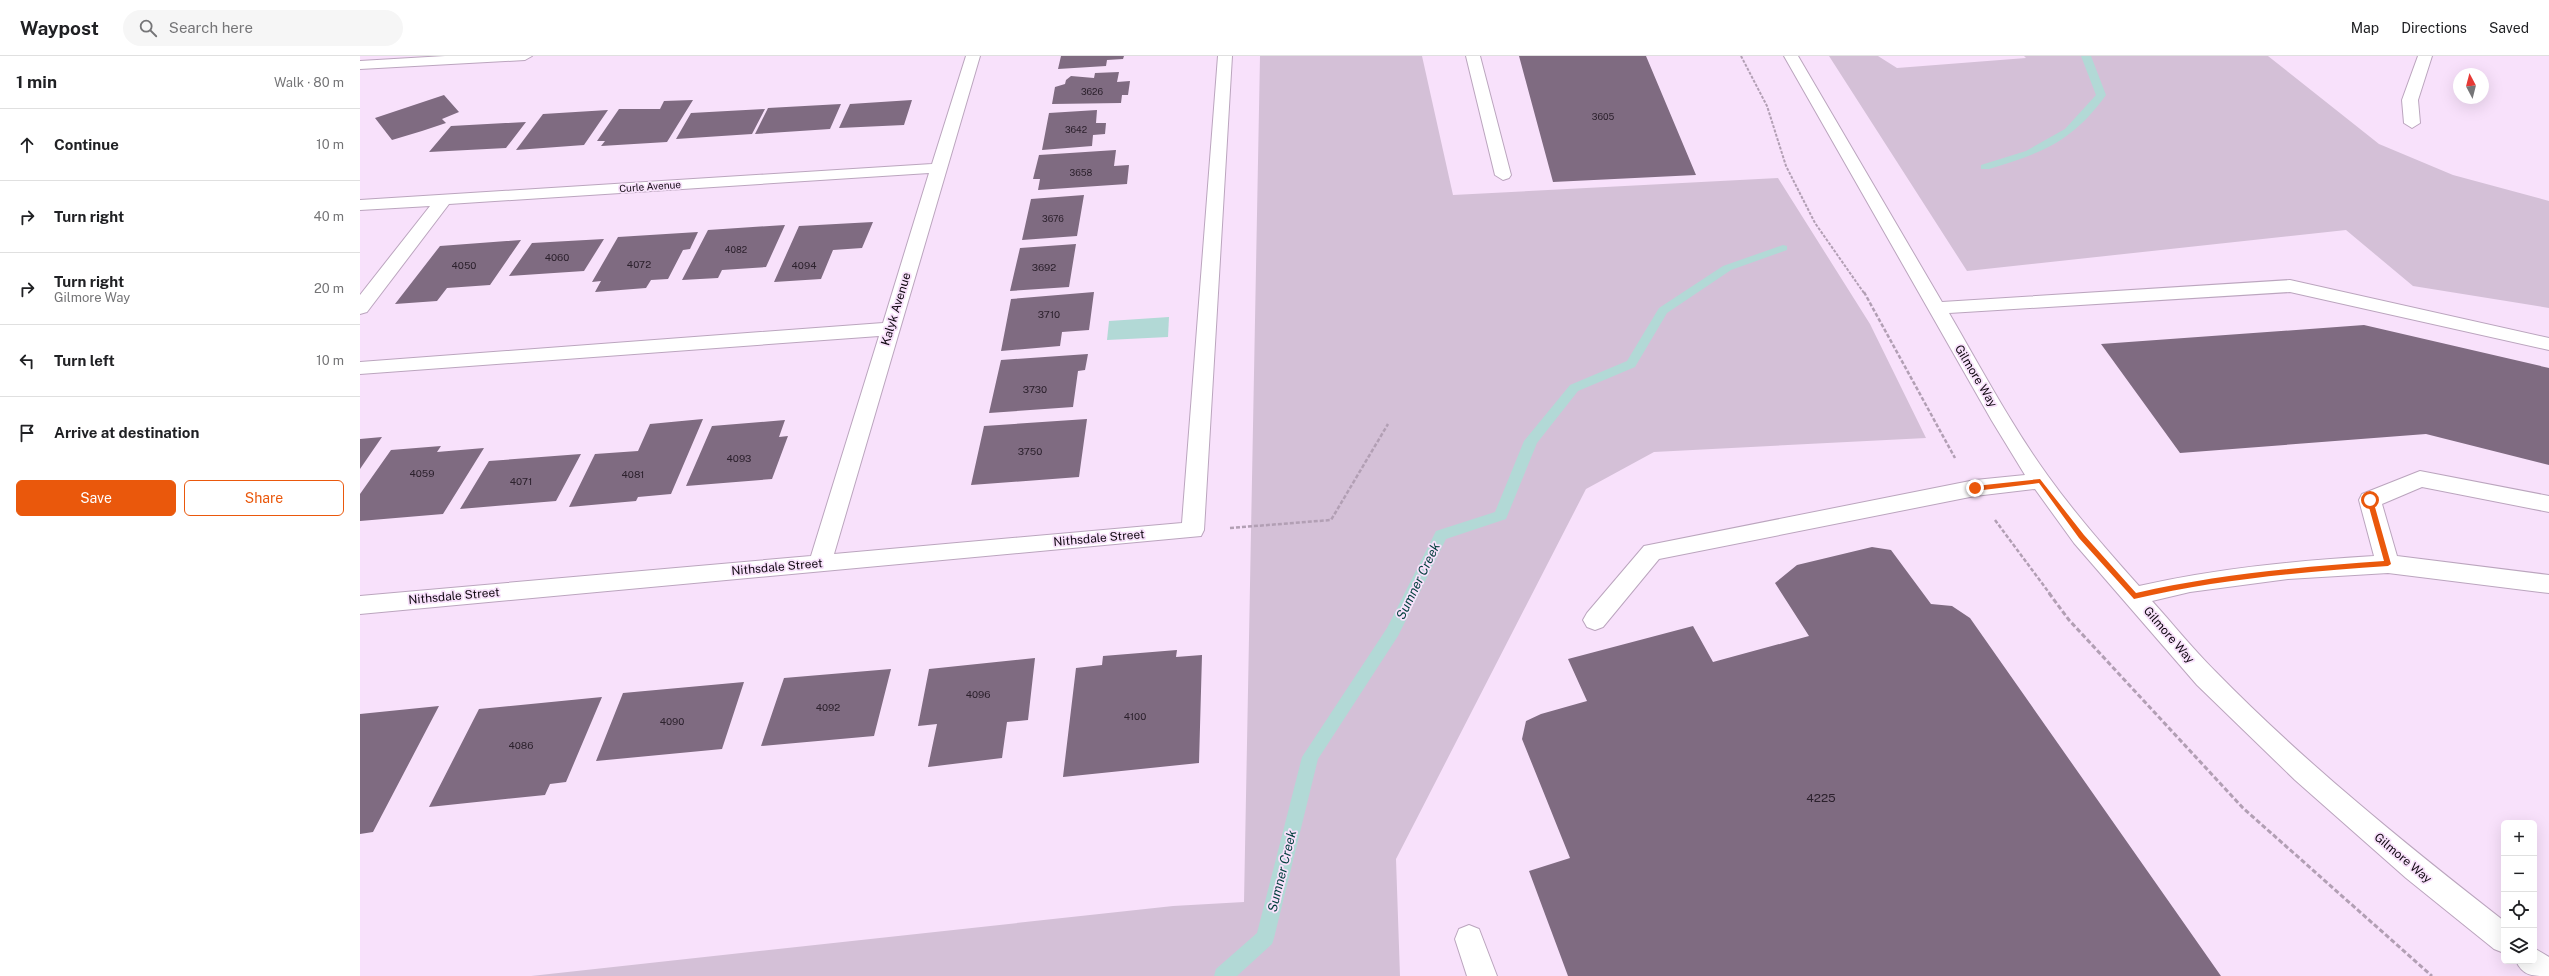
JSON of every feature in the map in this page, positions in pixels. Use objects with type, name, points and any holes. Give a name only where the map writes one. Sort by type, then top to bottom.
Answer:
[{"type":"street","points":[[360,65],[525,56]]},
{"type":"street","name":"Kalyk Avenue","points":[[820,563],[973,56]]},
{"type":"street","points":[[1194,530],[1225,56]]},
{"type":"street","points":[[1473,56],[1503,175]]},
{"type":"street","name":"Gilmore Way","points":[[1791,56],[1878,203],[1936,308],[2040,481],[2082,536],[2206,678],[2304,772],[2416,869],[2501,938]]},
{"type":"street","points":[[2412,123],[2410,100],[2425,56]]},
{"type":"street","name":"Curle Avenue","points":[[360,205],[939,168]]},
{"type":"street","points":[[360,308],[444,199]]},
{"type":"street","points":[[1936,308],[2290,286],[2549,344]]},
{"type":"street","points":[[360,368],[890,329]]},
{"type":"street","points":[[2388,564],[2370,500],[2420,480],[2549,504]]},
{"type":"street","points":[[1595,620],[1652,552],[1975,488],[2040,481]]},
{"type":"street","name":"Nithsdale Street","points":[[360,605],[1194,530]]},
{"type":"street","points":[[2134,596],[2190,583],[2266,573],[2388,564],[2549,584]]},
{"type":"street","points":[[1468,939],[1482,976]]},
{"type":"street","points":[[2535,964],[2549,975]]},
{"type":"path","points":[[1194,530],[1331,520],[1388,424]]},
{"type":"shaded area","points":[[1260,56],[1422,56],[1453,195],[1778,178],[1870,324],[1926,438],[1654,452],[1586,489],[1396,859],[1400,976],[531,976],[1173,906],[1244,902]]},
{"type":"shaded area","points":[[1829,56],[1878,56],[1897,68],[2026,58],[2024,56],[2268,56],[2379,144],[2453,175],[2549,201],[2549,308],[2413,286],[2346,230],[1967,271]]},
{"type":"shaded area","points":[[1169,317],[1168,337],[1107,340],[1109,321]]},
{"type":"building","points":[[1061,56],[1124,56],[1123,59],[1107,60],[1106,66],[1058,69]]},
{"type":"building","points":[[1519,56],[1646,56],[1696,175],[1553,182]]},
{"type":"building","points":[[1119,72],[1117,82],[1130,81],[1128,95],[1122,95],[1121,103],[1052,104],[1055,87],[1065,84],[1066,80],[1071,76],[1094,78],[1095,73]]},
{"type":"building","points":[[444,95],[459,112],[442,119],[446,123],[422,131],[392,140],[375,118]]},
{"type":"building","points":[[693,100],[667,142],[601,146],[605,141],[597,141],[619,109],[660,109],[664,101]]},
{"type":"building","points":[[912,100],[904,125],[839,128],[850,104]]},
{"type":"building","points":[[841,104],[830,129],[755,134],[768,108]]},
{"type":"building","points":[[765,109],[752,134],[676,139],[691,113]]},
{"type":"building","points":[[608,110],[584,145],[516,150],[543,114]]},
{"type":"building","points":[[1097,110],[1096,123],[1106,123],[1105,134],[1093,135],[1092,146],[1042,150],[1049,113]]},
{"type":"building","points":[[526,122],[506,148],[429,152],[451,126]]},
{"type":"building","points":[[1116,150],[1114,166],[1129,165],[1127,184],[1038,190],[1040,179],[1033,179],[1039,155]]},
{"type":"building","points":[[1084,195],[1077,236],[1022,240],[1031,199]]},
{"type":"building","points":[[873,222],[862,248],[833,250],[821,279],[774,282],[799,226]]},
{"type":"building","points":[[785,225],[766,267],[722,270],[718,278],[682,280],[708,230]]},
{"type":"building","points":[[698,232],[690,249],[683,250],[668,279],[651,280],[646,288],[595,292],[601,281],[592,282],[618,237]]},
{"type":"building","points":[[604,239],[584,271],[509,276],[532,243]]},
{"type":"building","points":[[521,240],[490,285],[447,288],[437,301],[395,304],[440,246]]},
{"type":"building","points":[[1076,244],[1069,287],[1010,291],[1020,248]]},
{"type":"building","points":[[1094,292],[1089,330],[1062,332],[1060,346],[1001,351],[1011,299]]},
{"type":"building","points":[[2364,325],[2549,368],[2549,465],[2426,434],[2180,453],[2101,344]]},
{"type":"building","points":[[1088,354],[1085,370],[1078,371],[1073,407],[989,413],[1001,360]]},
{"type":"building","points":[[703,419],[671,494],[638,497],[636,501],[569,507],[595,454],[638,451],[650,424]]},
{"type":"building","points":[[1087,419],[1079,477],[971,485],[984,426]]},
{"type":"building","points":[[785,420],[779,437],[788,436],[772,479],[686,486],[712,426]]},
{"type":"building","points":[[382,437],[360,469],[360,439]]},
{"type":"building","points":[[441,446],[437,452],[484,448],[443,514],[360,521],[360,494],[391,450]]},
{"type":"building","points":[[581,454],[556,501],[460,509],[489,461]]},
{"type":"building","points":[[1872,547],[1891,550],[1931,604],[1952,606],[1970,618],[2221,976],[1568,976],[1529,871],[1570,858],[1522,739],[1526,721],[1541,714],[1587,701],[1568,659],[1693,626],[1713,662],[1809,636],[1775,583],[1797,565]]},
{"type":"building","points":[[1177,650],[1176,657],[1202,655],[1199,763],[1063,777],[1076,668],[1102,665],[1103,656]]},
{"type":"building","points":[[1035,658],[1028,720],[1007,722],[1002,758],[928,767],[937,724],[918,726],[929,669]]},
{"type":"building","points":[[891,669],[874,736],[761,746],[784,678]]},
{"type":"building","points":[[744,682],[722,749],[596,761],[623,693]]},
{"type":"building","points":[[602,697],[566,782],[550,784],[545,795],[429,807],[479,709]]},
{"type":"building","points":[[439,706],[373,832],[360,834],[360,714]]},
{"type":"waterway","name":"Sumner Creek","points":[[1985,167],[2030,153],[2069,131],[2101,95],[2086,56]]},
{"type":"waterway","name":"Sumner Creek","points":[[1223,976],[1265,938],[1310,757],[1393,632],[1441,535],[1501,515],[1531,441],[1574,388],[1631,364],[1663,311],[1727,268],[1783,248]]},
{"type":"route","points":[[1975,488],[2040,481],[2082,536],[2134,596],[2190,583],[2288,570],[2388,564],[2370,500]]}]
